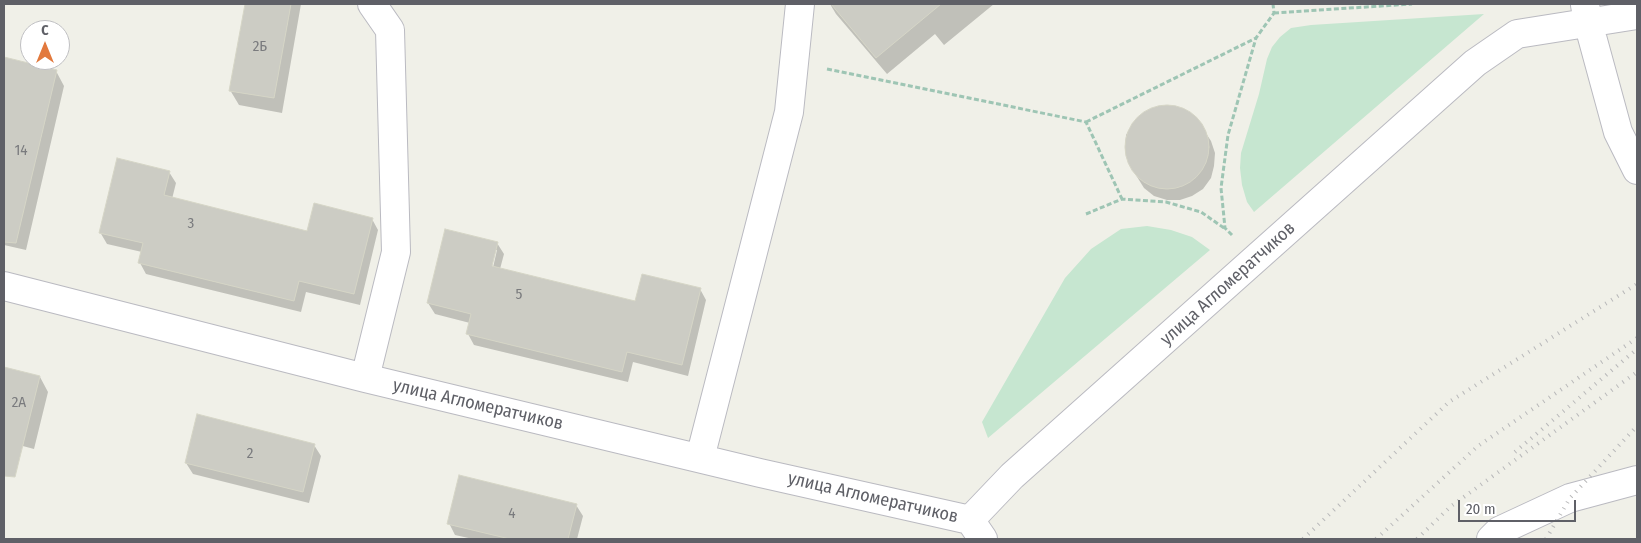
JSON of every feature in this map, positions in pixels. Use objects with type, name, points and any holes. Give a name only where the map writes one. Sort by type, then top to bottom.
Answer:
[{"type":"street","points":[[365,378],[396,252],[390,30],[372,4]]},
{"type":"street","points":[[700,458],[789,112],[800,4]]},
{"type":"street","points":[[1587,13],[1618,132],[1637,170]]},
{"type":"street","name":"улица Агломератчиков","points":[[4,286],[365,378],[700,458],[977,530],[1012,476],[1475,63],[1518,34],[1587,13],[1637,15]]},
{"type":"street","points":[[1491,539],[1499,531],[1570,498],[1637,480]]},
{"type":"path","points":[[1225,228],[1221,188],[1228,135],[1256,38],[1274,13],[1273,4]]},
{"type":"path","points":[[1274,13],[1412,4]]},
{"type":"path","points":[[794,62],[1086,122],[1256,38]]},
{"type":"path","points":[[1086,122],[1122,199]]},
{"type":"path","points":[[1086,214],[1122,199],[1166,202],[1202,212],[1225,228],[1255,259]]},
{"type":"green space","points":[[1484,14],[1254,212],[1247,202],[1242,185],[1241,153],[1259,94],[1267,59],[1272,47],[1280,37],[1291,28],[1311,25]]},
{"type":"green space","points":[[1147,226],[1171,230],[1192,237],[1210,250],[988,438],[982,422],[1065,278],[1091,249],[1121,229]]},
{"type":"building","points":[[245,4],[291,4],[274,98],[229,91]]},
{"type":"building","points":[[831,4],[941,4],[876,58]]},
{"type":"building","points":[[4,57],[20,61],[20,70],[57,70],[16,243],[4,242]]},
{"type":"building","points":[[1159,105],[1175,105],[1191,112],[1202,123],[1209,139],[1206,163],[1197,177],[1191,182],[1175,189],[1159,189],[1143,182],[1132,171],[1125,155],[1125,139],[1132,123],[1143,112]]},
{"type":"building","points":[[117,158],[170,171],[164,195],[307,231],[314,203],[373,218],[354,294],[299,281],[294,301],[138,263],[143,243],[99,233]]},
{"type":"building","points":[[445,229],[498,242],[492,266],[635,301],[642,274],[701,288],[682,365],[627,352],[622,372],[466,334],[471,314],[427,303]]},
{"type":"building","points":[[4,367],[40,376],[15,477],[4,476]]},
{"type":"building","points":[[197,414],[315,444],[303,492],[185,463]]},
{"type":"building","points":[[459,475],[577,504],[568,539],[510,539],[447,524]]},
{"type":"railway","points":[[1303,539],[1449,402],[1637,284]]},
{"type":"railway","points":[[1376,539],[1478,446],[1637,338]]},
{"type":"railway","points":[[1515,452],[1637,349]]},
{"type":"railway","points":[[1417,539],[1450,507],[1637,372]]},
{"type":"railway","points":[[1546,539],[1570,498],[1637,426]]}]
